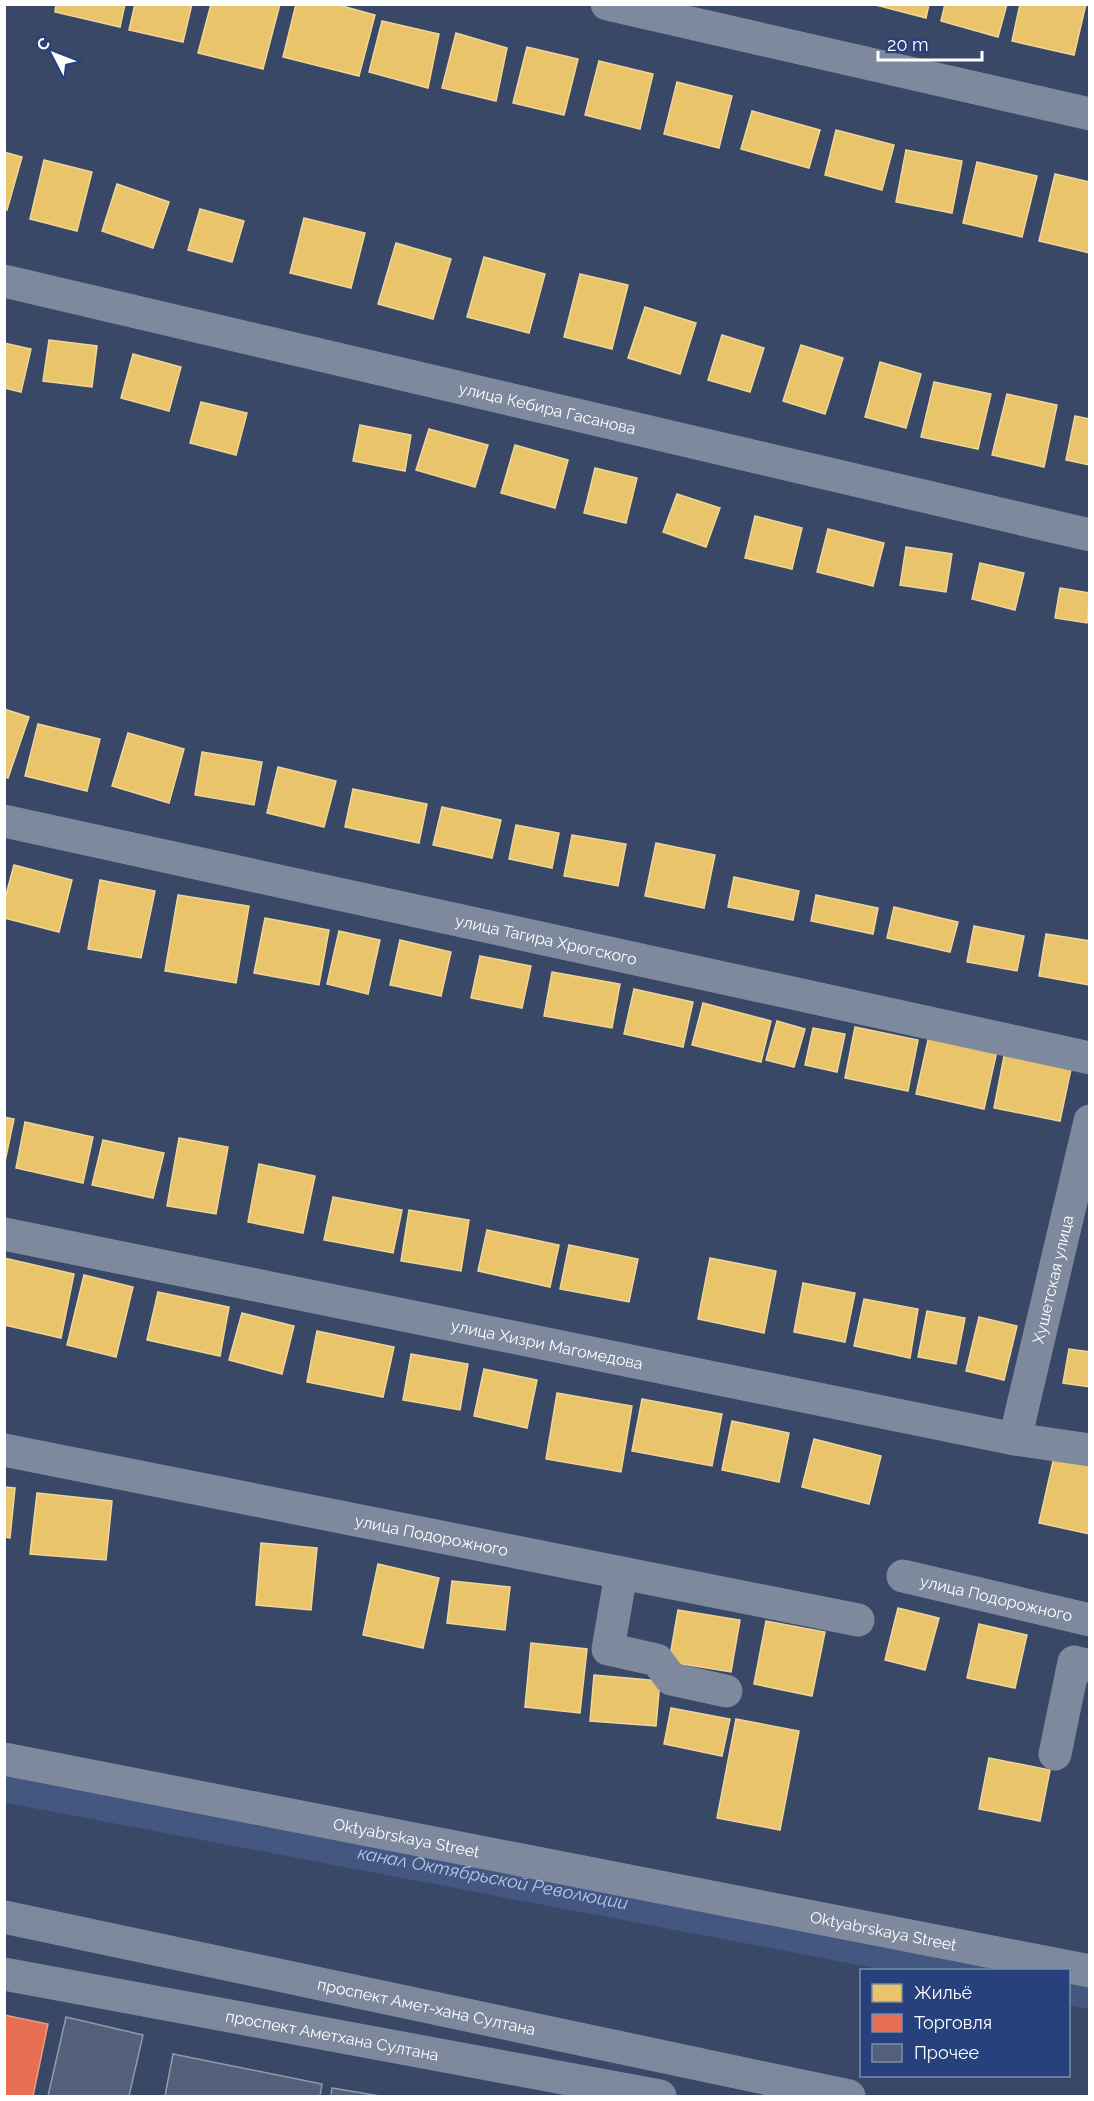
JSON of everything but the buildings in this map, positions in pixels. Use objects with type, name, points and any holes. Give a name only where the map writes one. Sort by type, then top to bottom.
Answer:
[{"type":"main road","name":"проспект Амет-хана Султана","points":[[4,1917],[849,2097]]},
{"type":"main road","name":"проспект Аметхана Султана","points":[[4,1974],[660,2097]]},
{"type":"street","points":[[607,4],[1089,114]]},
{"type":"street","name":"улица Кебира Гасанова","points":[[4,281],[1089,535]]},
{"type":"street","name":"улица Тагира Хрюгского","points":[[4,821],[1089,1058]]},
{"type":"street","name":"Хушетская улица","points":[[1015,1439],[1089,1121]]},
{"type":"street","name":"улица Хизри Магомедова","points":[[4,1234],[1015,1439],[1089,1450]]},
{"type":"street","name":"улица Подорожного","points":[[4,1450],[858,1620]]},
{"type":"street","points":[[621,1574],[608,1649],[657,1660],[671,1679],[726,1691]]},
{"type":"street","name":"улица Подорожного","points":[[903,1576],[1089,1620]]},
{"type":"street","points":[[1055,1754],[1074,1662],[1089,1666]]},
{"type":"street","name":"Oktyabrskaya Street","points":[[4,1759],[1089,1971]]},
{"type":"waterway","name":"канал Октябрьской Революции","points":[[4,1784],[977,1969]]},
{"type":"waterway","name":"канал Октябрьской Революции","points":[[1070,1987],[1090,1991]]}]
